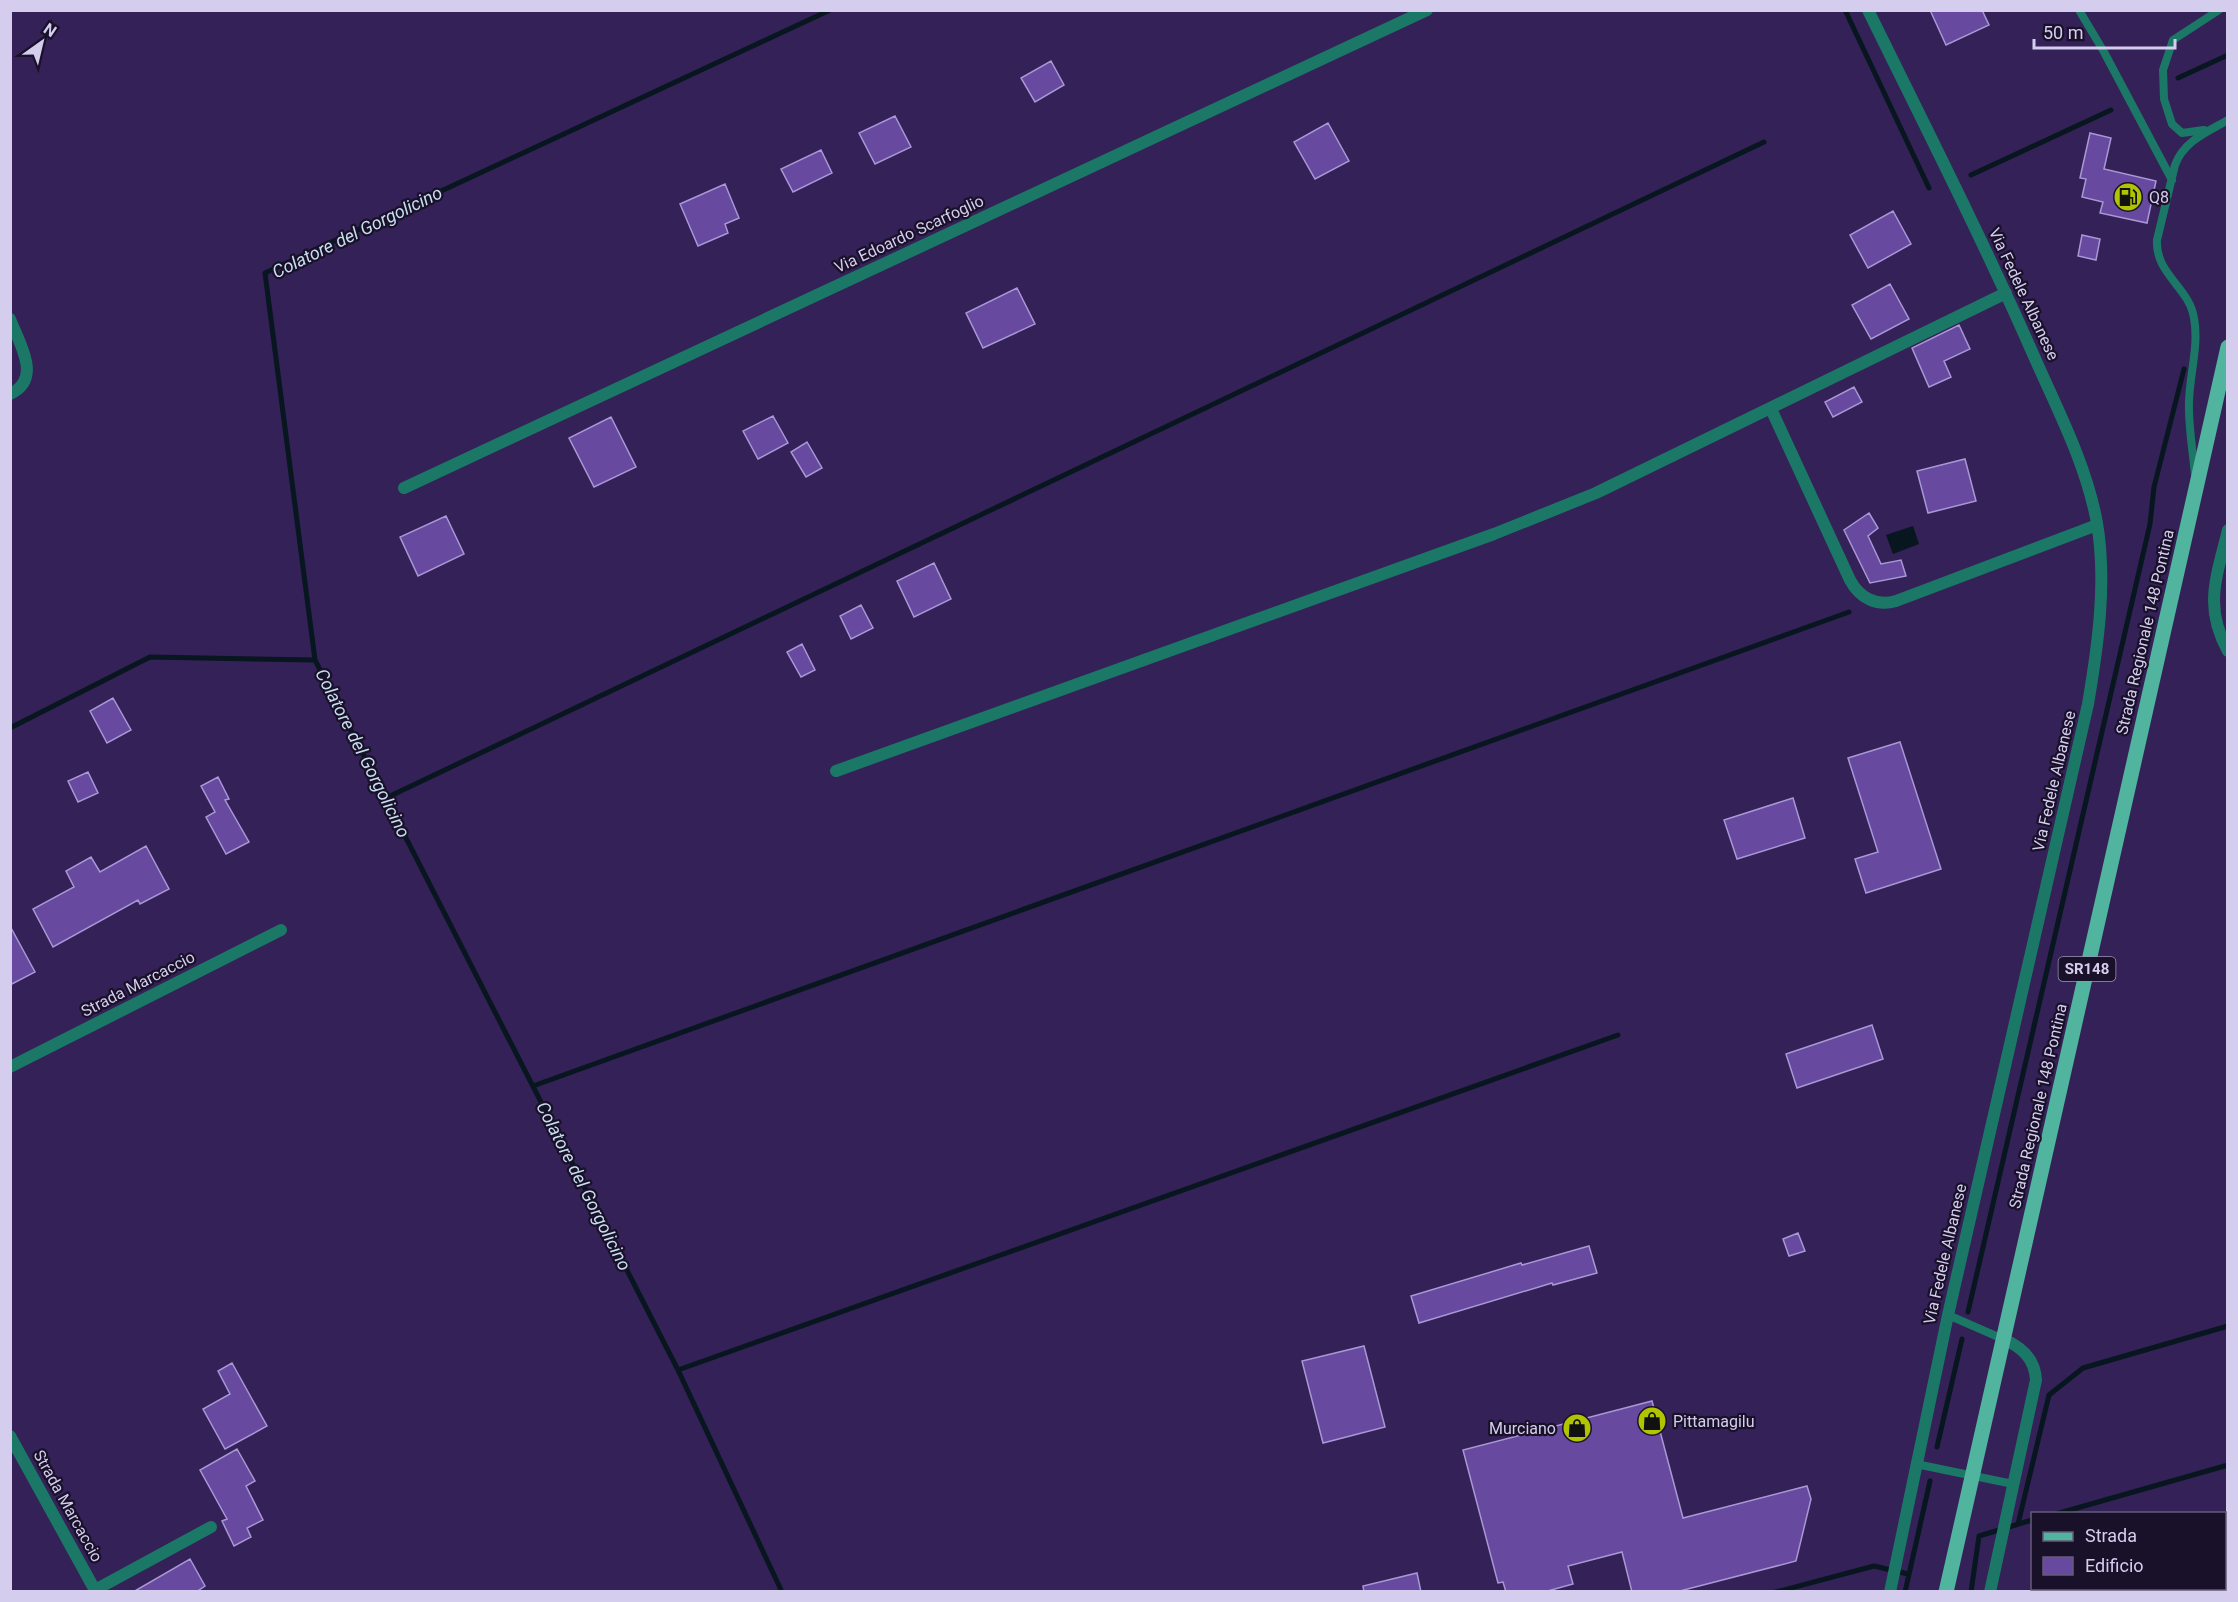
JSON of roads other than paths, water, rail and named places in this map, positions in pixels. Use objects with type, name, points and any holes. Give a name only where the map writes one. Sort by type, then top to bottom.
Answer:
[{"type":"main road","name":"Strada Regionale 148 Pontina","points":[[1946,1592],[2228,346]]},
{"type":"street","name":"Via Edoardo Scarfoglio","points":[[404,488],[1427,10]]},
{"type":"street","name":"Via Fedele Albanese","points":[[1868,10],[2006,292],[2080,462],[2097,525],[2101,564],[2100,605],[2088,704],[1948,1315],[1892,1586]]},
{"type":"street","points":[[836,771],[1494,534],[1596,494],[2006,292]]},
{"type":"street","points":[[10,319],[25,358],[28,373],[22,387],[10,394]]},
{"type":"street","points":[[1771,409],[1850,580],[1859,593],[1872,601],[1882,604],[1896,602],[2097,525]]},
{"type":"street","points":[[2228,530],[2212,603],[2216,626],[2228,651]]},
{"type":"street","name":"Strada Marcaccio","points":[[10,1067],[281,930]]},
{"type":"street","points":[[1989,1592],[2035,1388],[2036,1373],[2025,1353],[2003,1339]]},
{"type":"street","name":"Strada Marcaccio","points":[[10,1436],[95,1591]]},
{"type":"street","points":[[95,1591],[211,1527]]},
{"type":"lane","points":[[2079,10],[2172,180]]},
{"type":"lane","points":[[2211,129],[2182,134],[2172,124],[2164,99],[2163,70],[2173,40],[2218,10]]},
{"type":"lane","points":[[2196,489],[2189,402],[2195,344],[2194,317],[2185,294],[2163,267],[2157,246],[2175,165],[2182,151],[2197,137],[2228,120]]},
{"type":"lane","points":[[1948,1315],[2003,1339]]},
{"type":"lane","points":[[1916,1464],[2013,1485]]},
{"type":"water","points":[[1913,526],[1919,544],[1893,554],[1886,535]]},
{"type":"waterway","name":"Colatore del Gorgolicino","points":[[782,1592],[678,1370],[315,660],[265,273],[830,10]]},
{"type":"waterway","points":[[1845,10],[1929,188]]},
{"type":"waterway","points":[[2178,78],[2228,55]]},
{"type":"waterway","points":[[1971,175],[2111,110]]},
{"type":"waterway","points":[[386,798],[1764,142]]},
{"type":"waterway","points":[[1968,1312],[2150,524],[2154,487],[2184,369]]},
{"type":"waterway","points":[[533,1086],[1849,612]]},
{"type":"waterway","points":[[10,728],[150,657],[315,660]]},
{"type":"waterway","points":[[678,1370],[1618,1035]]},
{"type":"waterway","points":[[2018,1524],[2049,1395],[2083,1368],[2228,1326]]},
{"type":"waterway","points":[[1937,1447],[1962,1339]]},
{"type":"waterway","points":[[2063,1512],[2228,1465]]},
{"type":"waterway","points":[[1905,1592],[1930,1481]]},
{"type":"waterway","points":[[1971,1592],[1979,1536],[2031,1520]]},
{"type":"waterway","points":[[1776,1592],[1874,1566],[1908,1574]]},
{"type":"waterway","points":[[2202,1592],[2208,1590]]},
{"type":"place","name":"Q8","points":[[2128,197]]},
{"type":"place","name":"Pittamagilu","points":[[1652,1421]]},
{"type":"place","name":"Murciano","points":[[1577,1428]]}]
